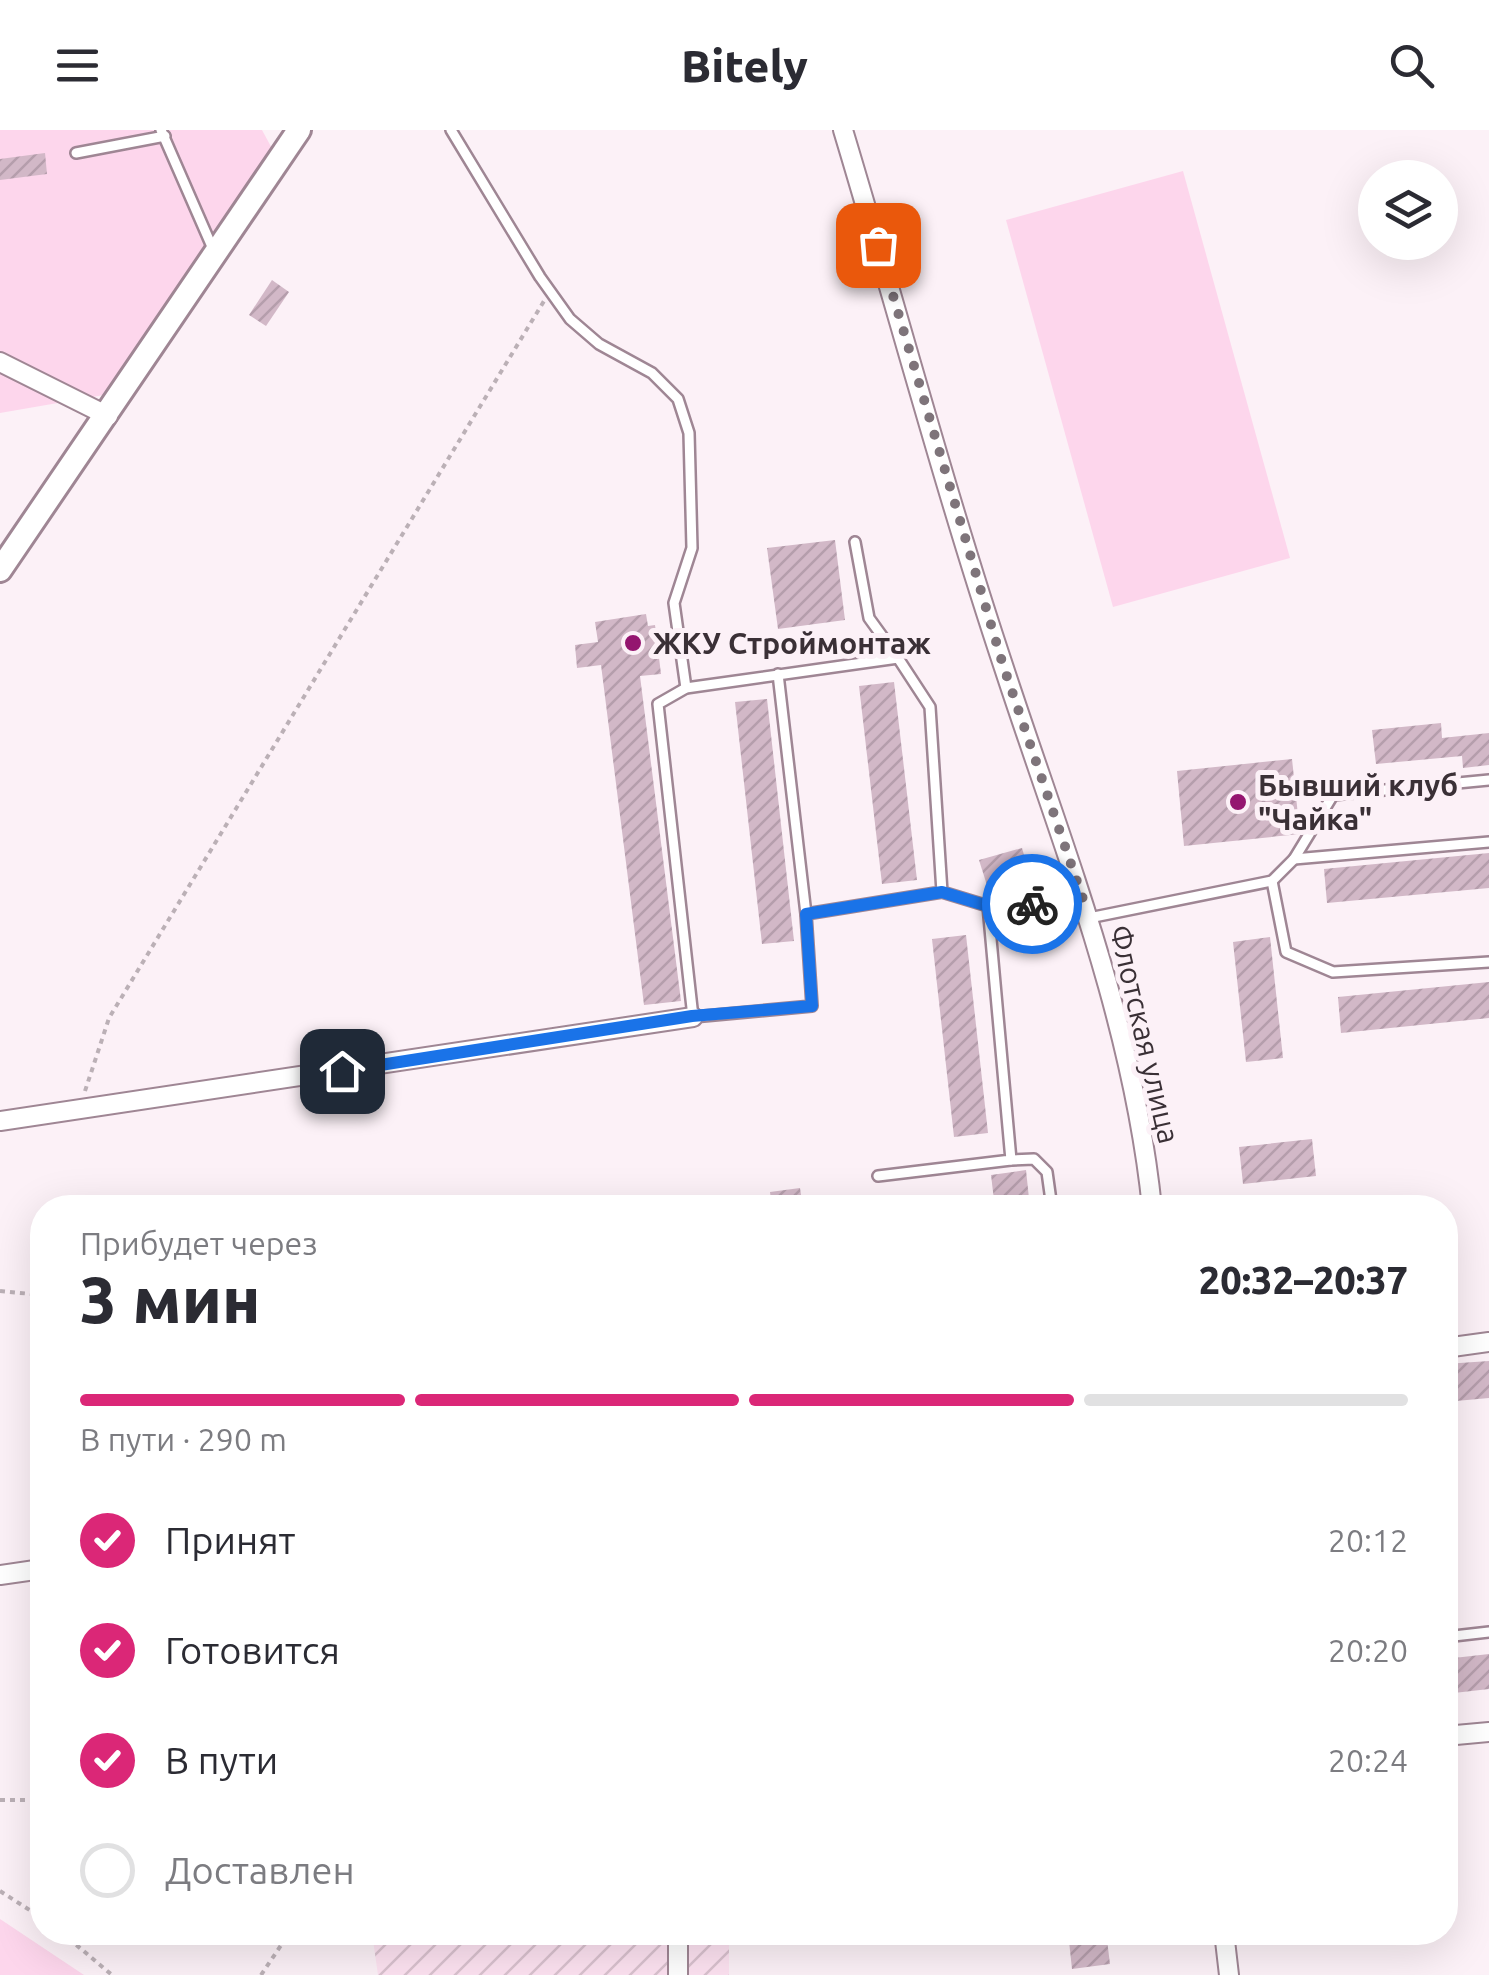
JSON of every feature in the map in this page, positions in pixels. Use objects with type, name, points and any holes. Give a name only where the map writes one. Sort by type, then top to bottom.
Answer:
[{"type":"street","points":[[0,570],[299,130]]},
{"type":"street","name":"Флотская улица","points":[[843,130],[1003,665],[1087,910],[1144,1124],[1151,1195]]},
{"type":"street","points":[[0,362],[108,416]]},
{"type":"street","points":[[0,1121],[692,1016]]},
{"type":"street","points":[[1458,1346],[1489,1342]]},
{"type":"street","points":[[0,1575],[30,1571]]},
{"type":"street","points":[[1458,1735],[1489,1732]]},
{"type":"street","points":[[678,1945],[678,1975]]},
{"type":"street","points":[[1226,1945],[1229,1975]]},
{"type":"lane","points":[[451,130],[570,318],[599,344],[652,373],[678,399],[689,433],[692,548],[674,604],[686,688]]},
{"type":"lane","points":[[76,153],[163,133],[216,256]]},
{"type":"lane","points":[[855,542],[868,618],[930,707],[942,892]]},
{"type":"lane","points":[[778,674],[806,914],[812,1006],[692,1016],[658,704],[686,688],[778,674],[898,658]]},
{"type":"lane","points":[[806,914],[942,892],[988,906],[1087,910],[1272,881],[1294,859],[1333,795],[1489,780]]},
{"type":"lane","points":[[1294,859],[1489,842]]},
{"type":"lane","points":[[1272,881],[1286,952],[1333,972],[1489,962]]},
{"type":"lane","points":[[988,906],[1011,1160]]},
{"type":"lane","points":[[878,1176],[1034,1159],[1047,1172],[1050,1195]]},
{"type":"lane","points":[[1458,1636],[1489,1632]]},
{"type":"path","points":[[82,1110],[86,1079],[109,1018],[550,291]]},
{"type":"path","points":[[0,1291],[30,1294]]},
{"type":"path","points":[[0,1800],[30,1800]]},
{"type":"path","points":[[0,1891],[30,1910]]},
{"type":"path","points":[[76,1945],[112,1975]]},
{"type":"path","points":[[262,1975],[282,1945]]},
{"type":"shaded area","points":[[0,130],[262,130],[275,154],[104,395],[0,413]]},
{"type":"shaded area","points":[[1183,171],[1290,558],[1113,607],[1006,220]]},
{"type":"shaded area","points":[[0,1919],[30,1939],[30,1945],[39,1945],[84,1975],[0,1975]]},
{"type":"shaded area","points":[[374,1945],[729,1945],[729,1975],[378,1975]]},
{"type":"building","points":[[45,153],[47,174],[0,180],[0,159]]},
{"type":"building","points":[[272,280],[289,292],[266,326],[249,315]]},
{"type":"building","points":[[835,540],[845,620],[778,629],[767,548]]},
{"type":"building","points":[[646,614],[648,626],[655,625],[661,674],[640,676],[681,1001],[644,1005],[601,665],[577,668],[575,645],[598,642],[595,622]]},
{"type":"building","points":[[894,682],[917,880],[882,884],[859,686]]},
{"type":"building","points":[[767,699],[794,941],[762,944],[735,702]]},
{"type":"building","points":[[1441,723],[1442,738],[1489,733],[1489,765],[1463,768],[1462,756],[1376,764],[1372,730]]},
{"type":"building","name":"Бывший клуб \"Чайка\"","points":[[1292,759],[1300,834],[1184,846],[1177,771]]},
{"type":"building","points":[[1022,848],[1033,886],[991,898],[979,860]]},
{"type":"building","points":[[1489,853],[1489,888],[1327,903],[1324,869]]},
{"type":"building","points":[[966,935],[988,1133],[954,1137],[932,939]]},
{"type":"building","points":[[1270,937],[1283,1058],[1246,1062],[1233,942]]},
{"type":"building","points":[[1489,982],[1489,1018],[1341,1033],[1338,997]]},
{"type":"building","points":[[1312,1139],[1316,1176],[1243,1184],[1239,1147]]},
{"type":"building","points":[[1026,1170],[1029,1195],[993,1195],[991,1175]]},
{"type":"building","points":[[800,1188],[801,1195],[770,1195],[770,1192]]},
{"type":"building","points":[[1489,1361],[1489,1398],[1458,1401],[1458,1363]]},
{"type":"building","points":[[1489,1654],[1489,1689],[1458,1693],[1458,1658]]},
{"type":"building","points":[[1069,1945],[1108,1945],[1110,1964],[1072,1969]]},
{"type":"way so far","points":[[878,245],[1003,665],[1084,902],[1032,904]]},
{"type":"place","name":"ЖКУ Строймонтаж","points":[[633,643]]},
{"type":"place","name":"Бывший клуб \"Чайка\"","points":[[1238,802]]},
{"type":"route","points":[[342,1071],[692,1016],[812,1006],[806,914],[942,892],[988,906],[1032,904]]}]
